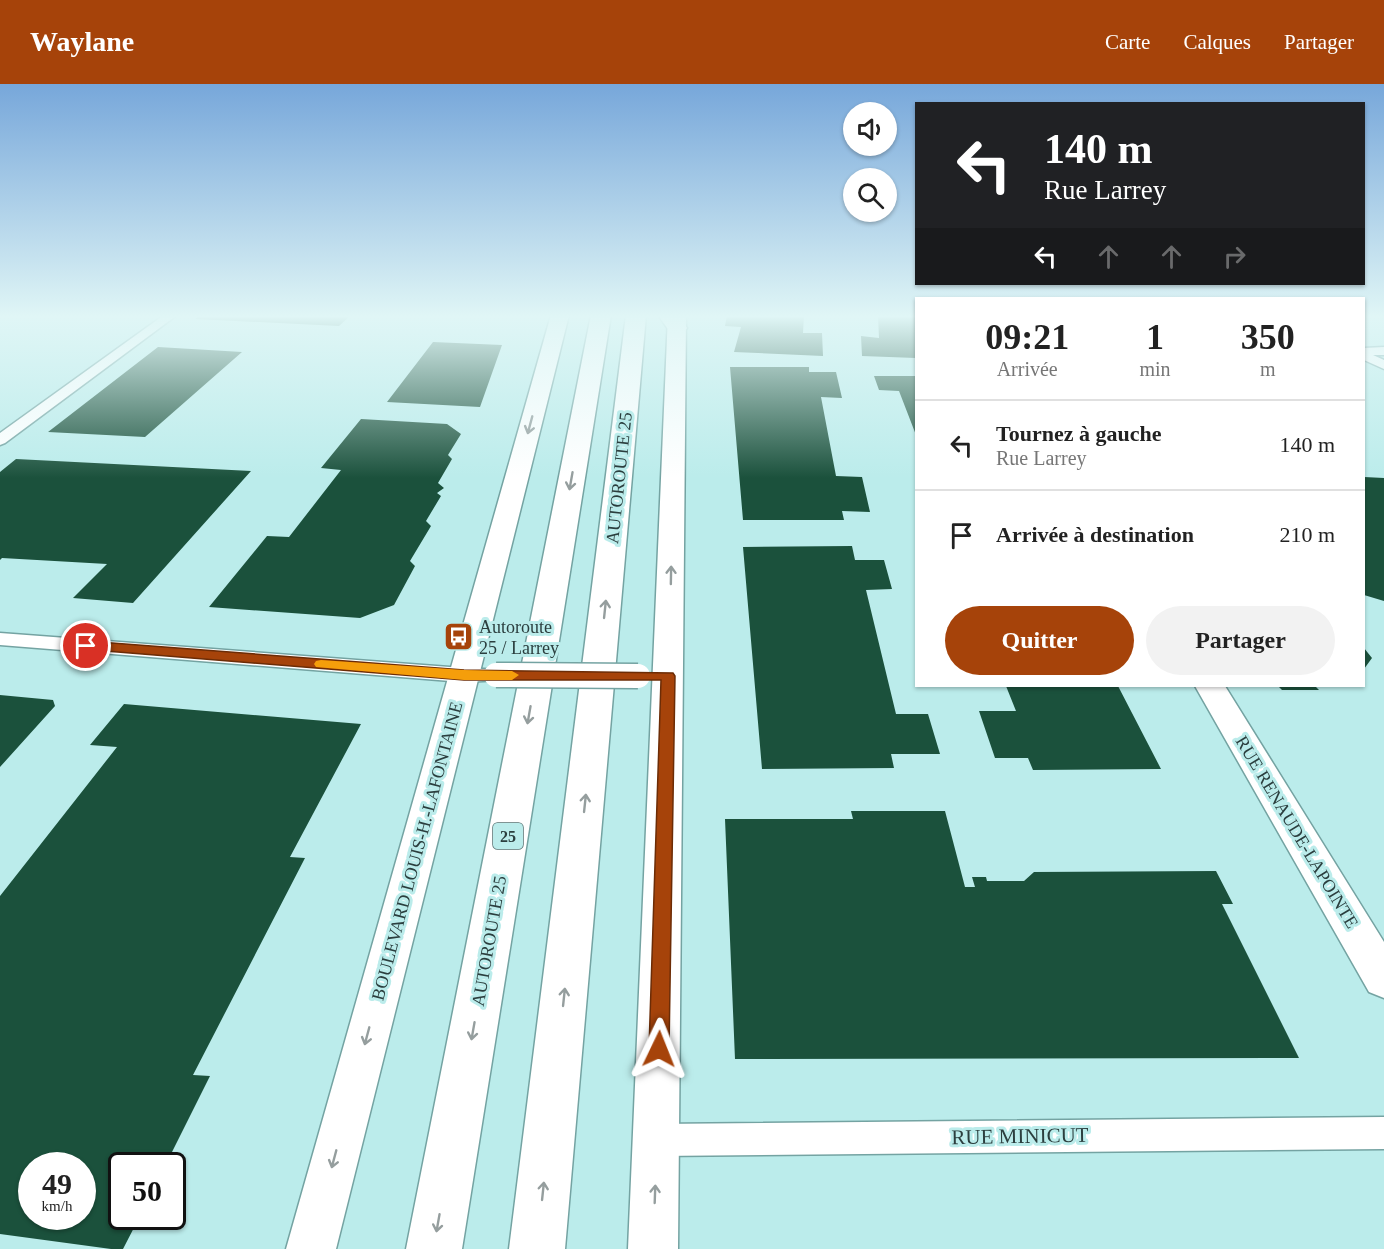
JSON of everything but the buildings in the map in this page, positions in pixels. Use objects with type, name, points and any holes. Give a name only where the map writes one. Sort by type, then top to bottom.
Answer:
[{"type":"highway","name":"AUTOROUTE 25","points":[[434,1249],[591,369]]},
{"type":"highway","name":"AUTOROUTE 25","points":[[537,1249],[630,369]]},
{"type":"main road","name":"BOULEVARD LOUIS-H.-LAFONTAINE","points":[[311,1249],[480,675],[548,369]]},
{"type":"main road","points":[[653,1249],[657,1140],[653,676],[671,369]]},
{"type":"main road","name":"RUE RENAUDE-LAPOINTE","points":[[1211,687],[1384,979]]},
{"type":"street","points":[[0,440],[97,369]]},
{"type":"street","points":[[0,639],[480,675],[653,676]]},
{"type":"street","name":"RUE MINICUT","points":[[657,1140],[1384,1133]]},
{"type":"slow traffic","points":[[321,664],[464,675],[512,675]]},
{"type":"place","name":"Autoroute 25 / Larrey","points":[[458,637]]},
{"type":"route","points":[[86,646],[464,675],[668,676],[659,1049]]}]
